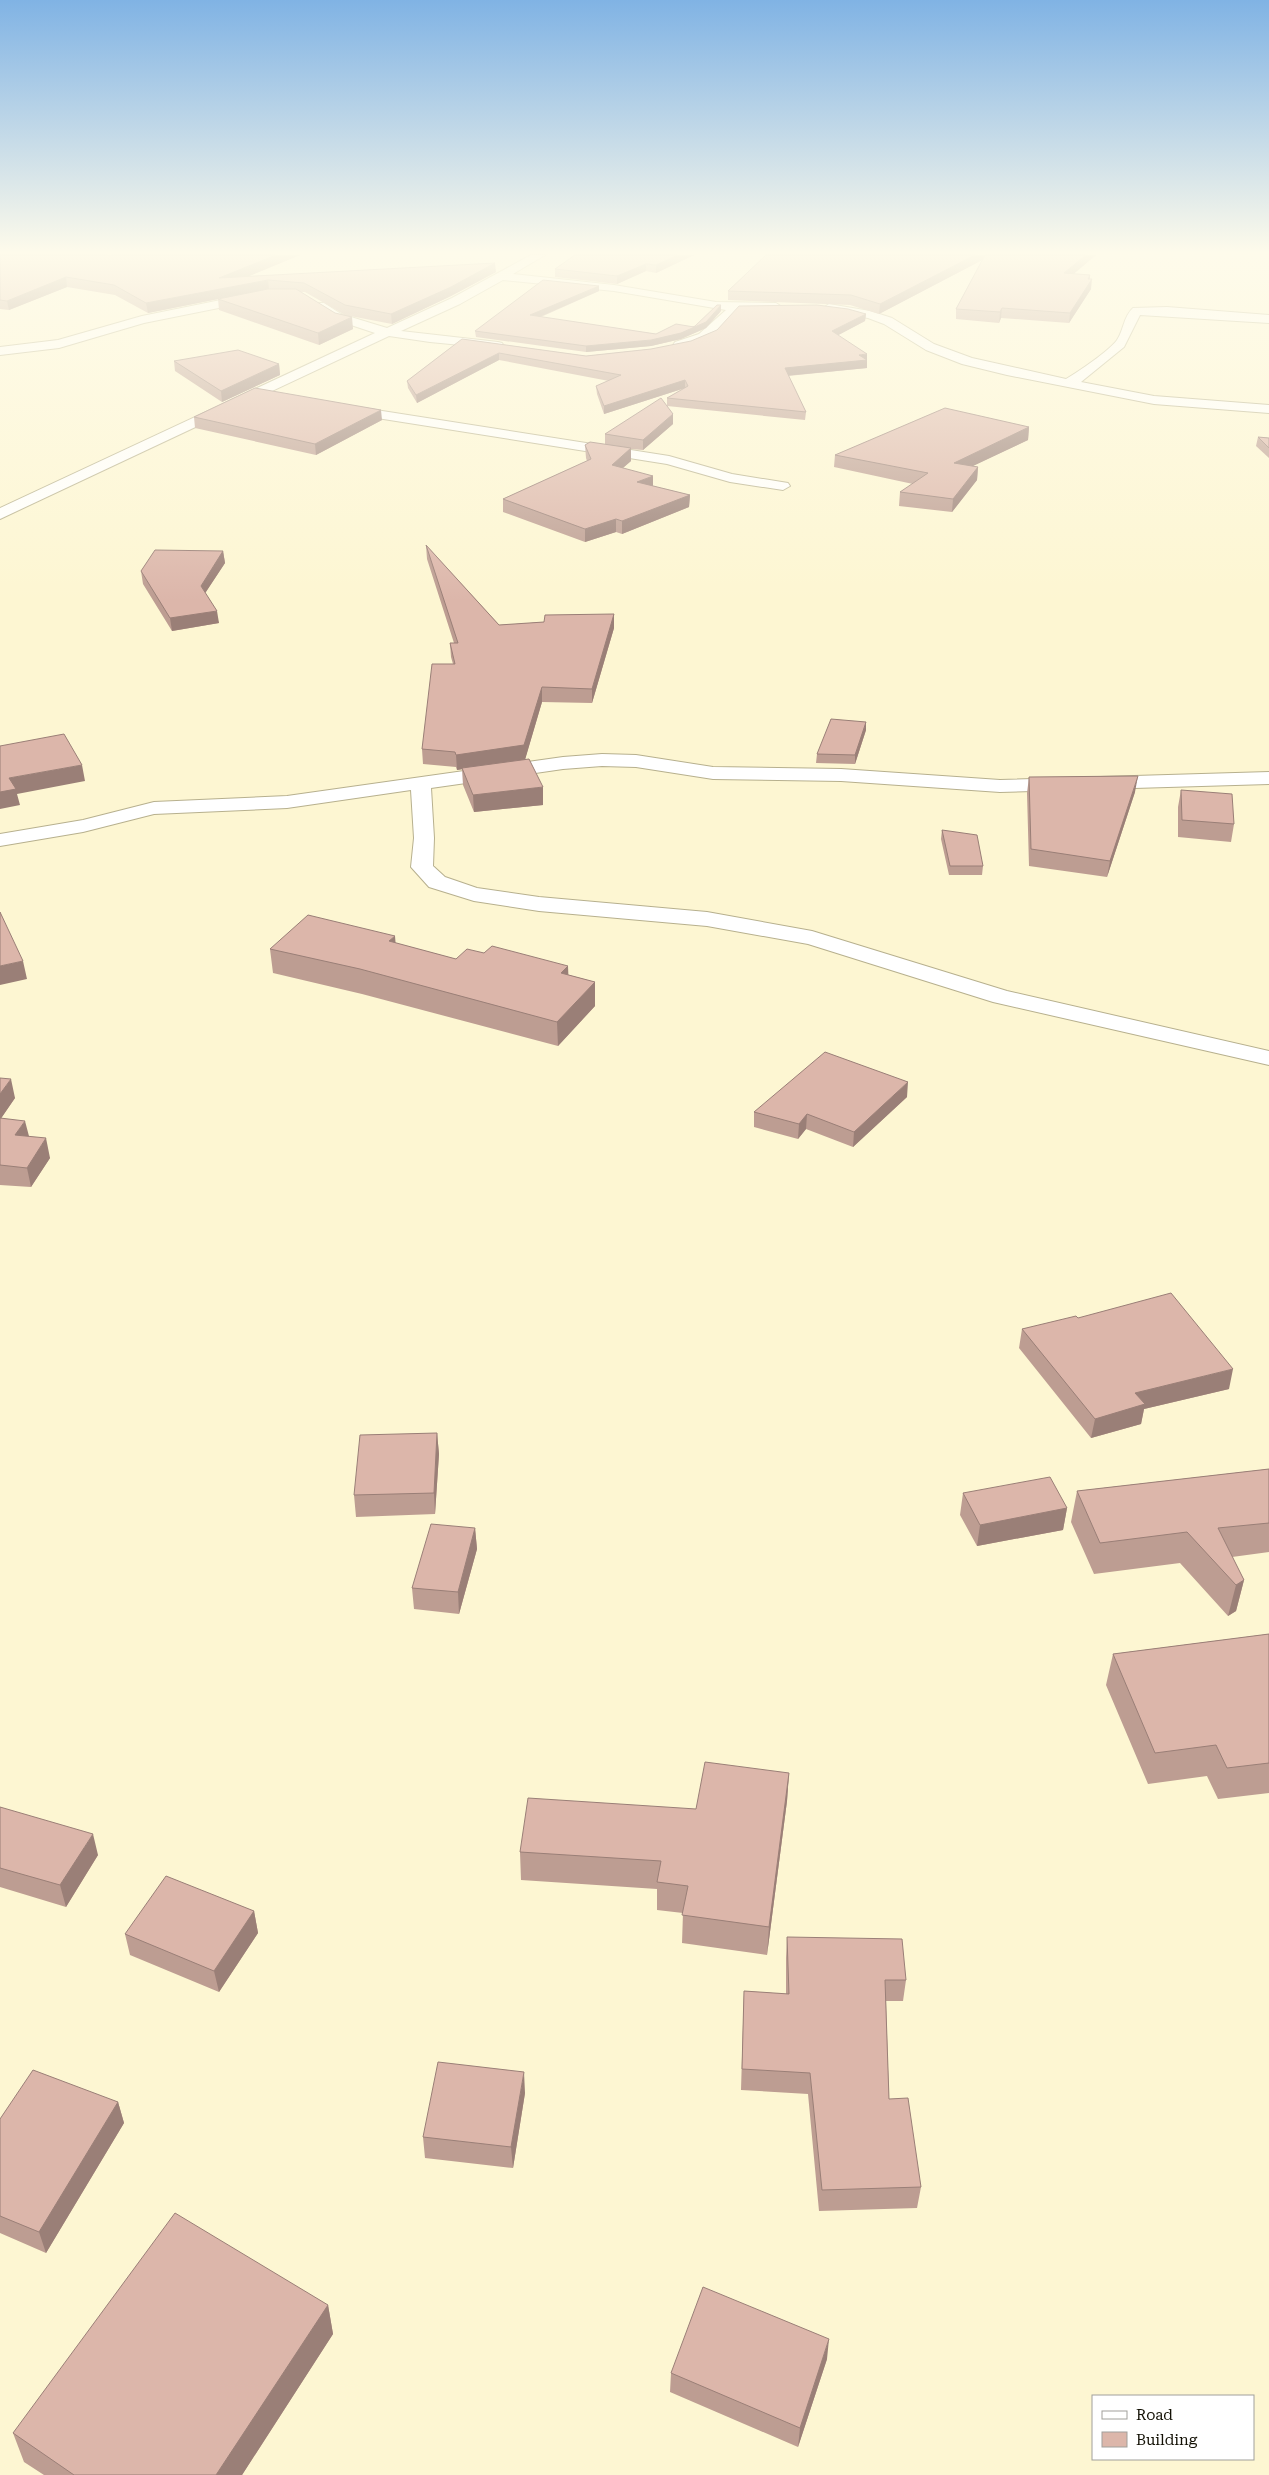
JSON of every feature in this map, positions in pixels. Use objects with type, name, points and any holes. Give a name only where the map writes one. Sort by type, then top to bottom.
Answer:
[{"type":"street","points":[[0,514],[306,370]]},
{"type":"street","points":[[1008,370],[1066,384],[1154,400],[1269,409]]},
{"type":"street","points":[[1066,384],[1088,370]]},
{"type":"street","points":[[254,394],[273,397]]},
{"type":"street","points":[[332,407],[519,438],[669,460],[730,478],[784,486]]},
{"type":"street","points":[[0,840],[84,826],[154,808],[287,802],[563,762],[602,760],[636,761],[713,773],[841,775],[990,786],[1269,778]]},
{"type":"street","points":[[421,784],[424,838],[422,866],[437,882],[474,894],[539,904],[707,918],[812,938],[1001,997],[1269,1058]]},
{"type":"building","points":[[189,370],[265,370],[221,391]]},
{"type":"building","points":[[421,370],[464,370],[416,395],[407,381]]},
{"type":"building","points":[[596,370],[786,370],[806,412],[667,398],[688,386],[685,380],[604,406],[596,386],[621,375]]},
{"type":"building","points":[[255,388],[381,410],[315,444],[194,417]]},
{"type":"building","points":[[661,398],[673,414],[643,440],[605,434]]},
{"type":"building","points":[[945,408],[1029,427],[954,463],[978,467],[953,499],[900,492],[928,473],[835,455]]},
{"type":"building","points":[[1258,437],[1269,438],[1269,448]]},
{"type":"building","points":[[590,442],[631,448],[612,465],[653,476],[637,482],[690,495],[622,521],[616,519],[585,529],[503,499],[591,459],[585,445]]},
{"type":"building","points":[[426,545],[499,625],[544,622],[545,615],[614,614],[592,689],[542,687],[524,745],[456,755],[455,752],[422,749],[432,664],[455,664],[450,643],[458,643]]},
{"type":"building","points":[[155,550],[223,551],[201,586],[217,611],[170,618],[141,571]]},
{"type":"building","points":[[831,719],[866,722],[855,755],[817,754]]},
{"type":"building","points":[[64,734],[82,765],[9,778],[16,789],[0,792],[0,746]]},
{"type":"building","points":[[529,759],[543,787],[473,795],[462,768]]},
{"type":"building","points":[[1138,776],[1110,861],[1031,849],[1029,777]]},
{"type":"building","points":[[1181,790],[1232,794],[1234,824],[1182,820]]},
{"type":"building","points":[[942,830],[977,835],[983,866],[950,866]]},
{"type":"building","points":[[0,912],[23,961],[0,966]]},
{"type":"building","points":[[308,915],[395,936],[389,941],[456,959],[467,949],[484,953],[492,946],[568,966],[561,973],[595,982],[557,1022],[360,969],[270,949]]},
{"type":"building","points":[[825,1052],[908,1082],[854,1132],[807,1114],[799,1124],[754,1112]]},
{"type":"building","points":[[0,1078],[11,1079],[0,1094]]},
{"type":"building","points":[[0,1118],[25,1121],[15,1135],[46,1138],[27,1168],[0,1165]]},
{"type":"building","points":[[1171,1293],[1233,1369],[1135,1393],[1145,1404],[1095,1419],[1022,1329],[1076,1316],[1078,1318]]},
{"type":"building","points":[[437,1433],[434,1493],[354,1495],[360,1435]]},
{"type":"building","points":[[1269,1469],[1269,1523],[1218,1528],[1244,1580],[1236,1585],[1187,1532],[1100,1543],[1077,1491]]},
{"type":"building","points":[[1050,1477],[1067,1508],[980,1525],[963,1493]]},
{"type":"building","points":[[431,1524],[475,1528],[458,1592],[412,1588]]},
{"type":"building","points":[[1269,1634],[1269,1763],[1227,1768],[1216,1745],[1155,1753],[1113,1654]]},
{"type":"building","points":[[705,1762],[789,1773],[769,1927],[682,1915],[688,1886],[657,1882],[661,1861],[520,1852],[528,1798],[696,1809]]},
{"type":"building","points":[[0,1807],[93,1834],[60,1885],[0,1868]]},
{"type":"building","points":[[166,1876],[254,1911],[214,1971],[125,1934]]},
{"type":"building","points":[[787,1937],[902,1939],[906,1980],[885,1980],[889,2099],[908,2098],[921,2187],[822,2190],[810,2073],[742,2069],[744,1991],[789,1994]]},
{"type":"building","points":[[438,2062],[524,2072],[511,2147],[423,2137]]},
{"type":"building","points":[[33,2070],[118,2102],[39,2232],[0,2216],[0,2119]]},
{"type":"building","points":[[175,2213],[328,2305],[216,2475],[74,2475],[13,2433]]},
{"type":"building","points":[[703,2287],[829,2339],[800,2428],[671,2373]]}]
